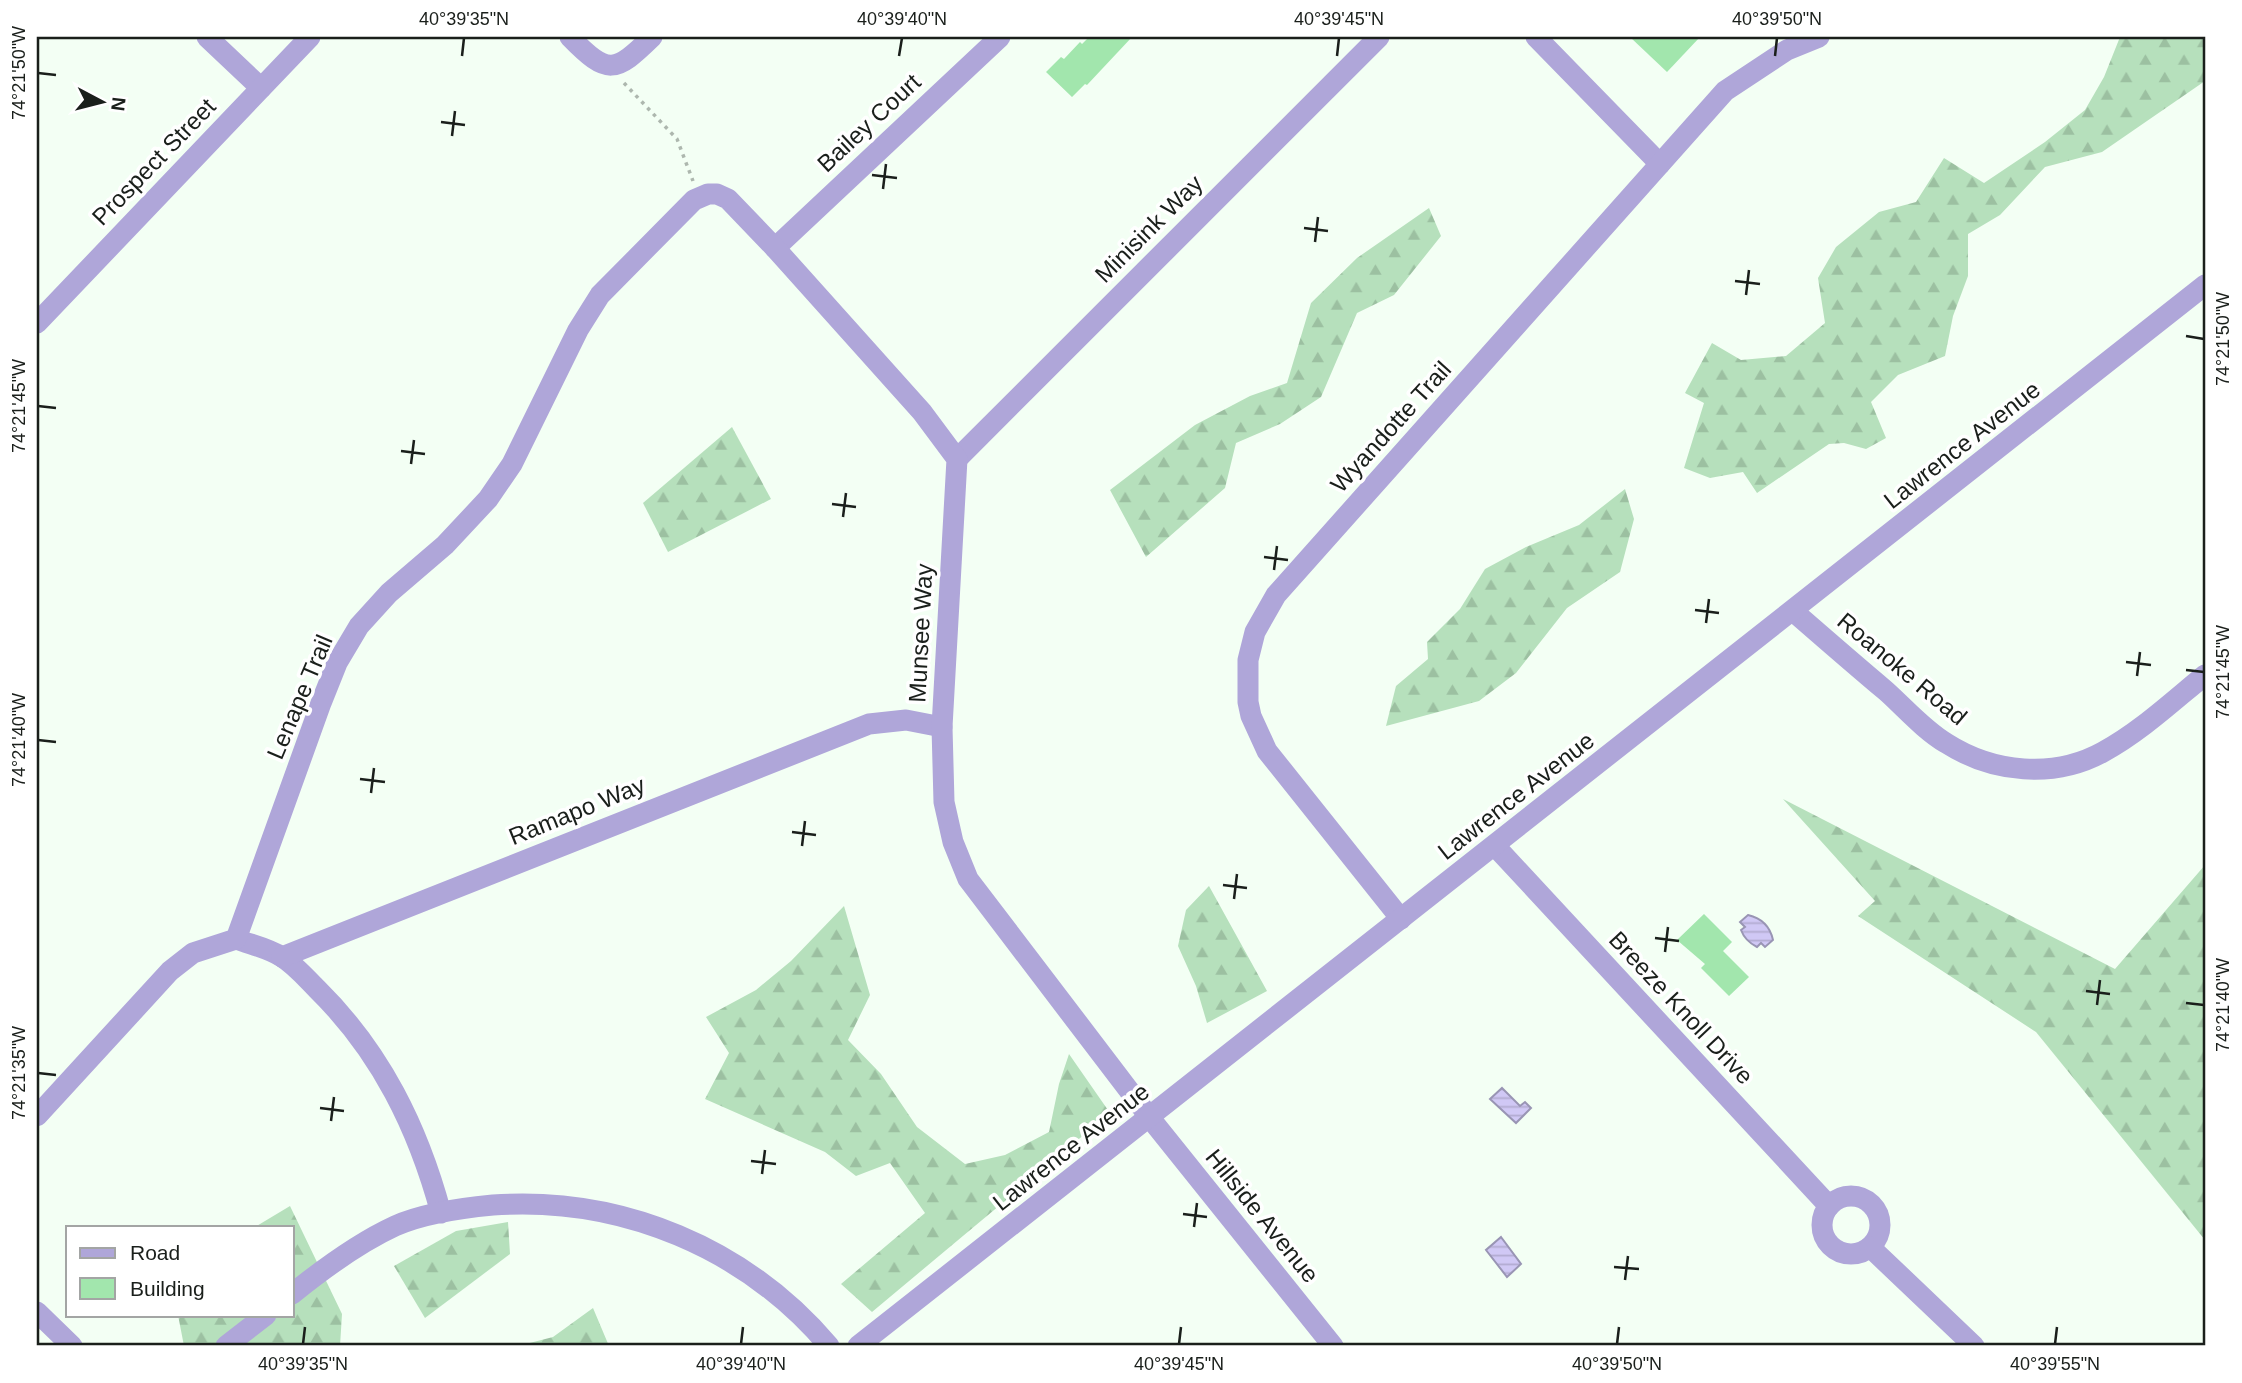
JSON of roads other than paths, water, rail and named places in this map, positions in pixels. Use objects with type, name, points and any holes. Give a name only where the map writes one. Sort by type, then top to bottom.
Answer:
[{"type":"street","points":[[207,37],[261,88]]},
{"type":"street","name":"Prospect Street","points":[[37,323],[310,37]]},
{"type":"street","points":[[570,37],[595,60],[619,65],[628,61],[652,37]]},
{"type":"street","name":"Bailey Court","points":[[775,248],[1000,37]]},
{"type":"street","name":"Minisink Way","points":[[957,459],[1379,37]]},
{"type":"street","points":[[1536,37],[1660,164]]},
{"type":"street","name":"Wyandotte Trail","points":[[1401,919],[1262,742],[1248,702],[1248,660],[1255,632],[1276,595],[1725,91],[1787,50],[1819,37]]},
{"type":"street","name":"Lenape Trail","points":[[236,939],[337,663],[359,626],[389,593],[445,545],[488,499],[512,464],[578,330],[600,295],[701,196],[717,194],[728,199],[775,248]]},
{"type":"street","points":[[775,248],[922,412],[957,459]]},
{"type":"street","name":"Lawrence Avenue","points":[[858,1346],[2205,285]]},
{"type":"street","name":"Munsee Way","points":[[957,459],[942,727],[944,802],[953,842],[968,879],[1150,1118]]},
{"type":"street","name":"Roanoke Road","points":[[1793,611],[1945,743],[1975,758],[2007,767],[2056,767],[2088,759],[2125,739],[2205,675]]},
{"type":"street","name":"Ramapo Way","points":[[282,957],[869,724],[905,720],[942,727]]},
{"type":"street","name":"Breeze Knoll Drive","points":[[1495,846],[1829,1206]]},
{"type":"street","points":[[37,1116],[170,971],[192,953],[236,939],[265,948],[282,957],[332,1004],[363,1040],[389,1080],[411,1122],[429,1166],[442,1213]]},
{"type":"street","name":"Hillside Avenue","points":[[1150,1118],[1333,1346]]},
{"type":"street","points":[[1854,1196],[1871,1203],[1877,1210],[1880,1230],[1877,1240],[1870,1247],[1862,1253],[1852,1255],[1833,1248],[1823,1232],[1822,1223],[1829,1206],[1836,1200],[1854,1196]]},
{"type":"street","points":[[294,1292],[320,1271],[395,1226],[474,1207],[516,1203],[557,1205],[598,1210],[638,1220],[715,1251],[783,1298],[829,1346]]},
{"type":"street","points":[[1870,1247],[1974,1346]]},
{"type":"street","points":[[37,1312],[72,1346]]},
{"type":"street","points":[[226,1346],[265,1316]]}]
